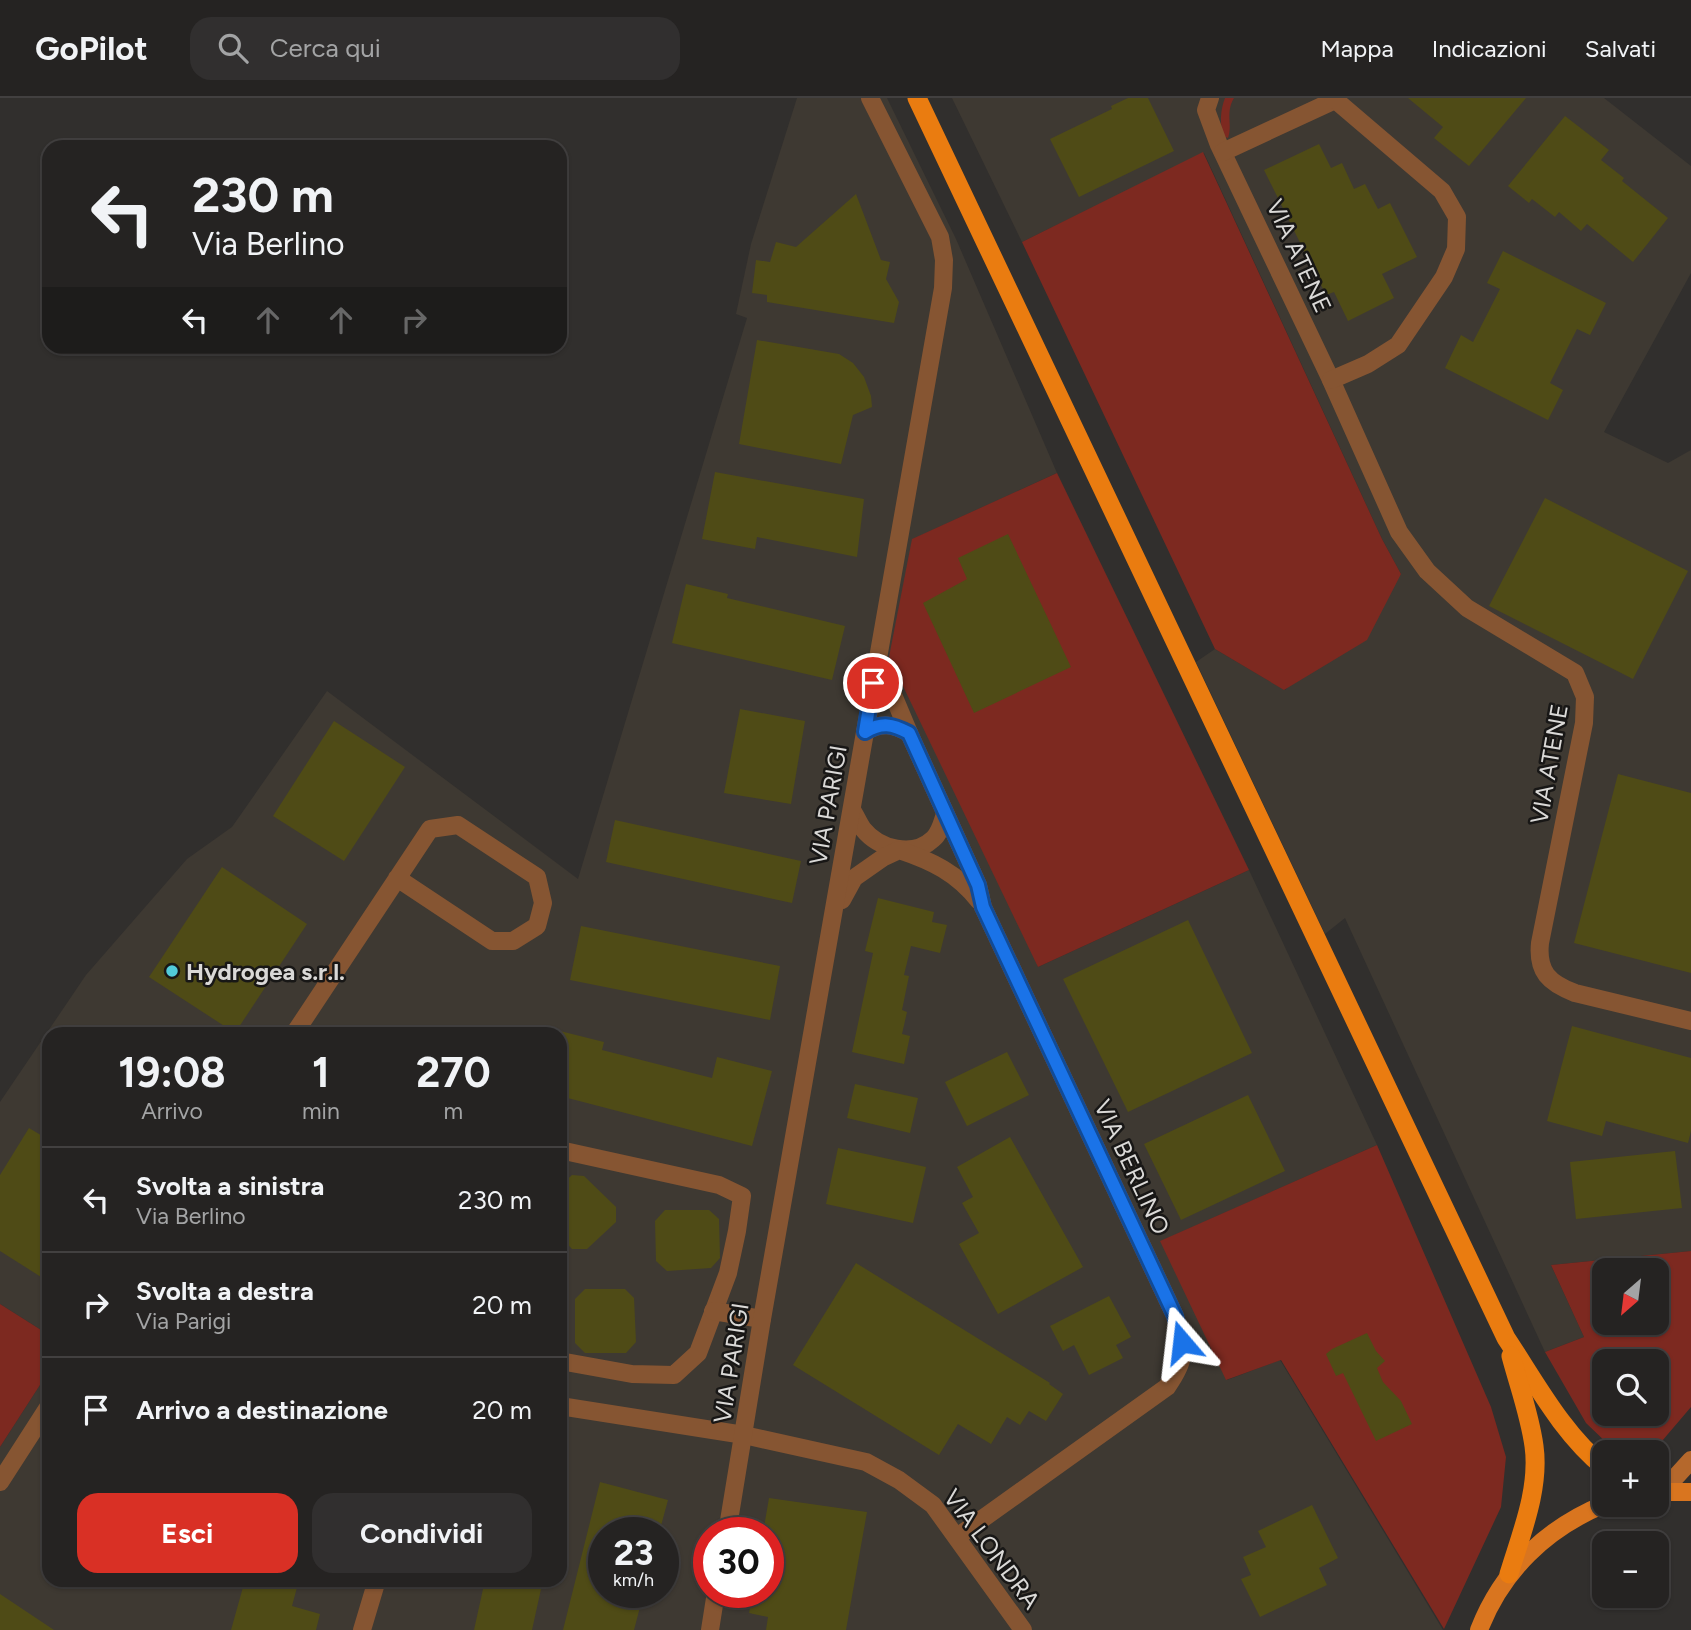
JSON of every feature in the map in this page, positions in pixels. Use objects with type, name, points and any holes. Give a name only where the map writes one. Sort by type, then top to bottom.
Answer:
[{"type":"highway","points":[[917,98],[1506,1338],[1565,1427],[1592,1457]]},
{"type":"highway","points":[[1506,1338],[1530,1426],[1535,1471],[1509,1574]]},
{"type":"main road","points":[[1669,1482],[1691,1460]]},
{"type":"main road","points":[[1669,1492],[1691,1492]]},
{"type":"main road","points":[[1479,1630],[1491,1602],[1509,1574],[1554,1531],[1592,1509]]},
{"type":"street","name":"VIA PARIGI","points":[[730,1517],[943,288],[944,260],[940,237],[870,98]]},
{"type":"street","points":[[1223,152],[1334,99],[1442,191],[1457,217],[1456,249],[1444,277],[1398,345],[1368,364],[1331,380]]},
{"type":"street","name":"VIA ATENE","points":[[1206,102],[1223,152],[1331,380],[1399,532],[1427,571],[1466,608],[1575,673],[1585,696],[1584,723],[1540,943],[1538,958],[1544,974],[1558,986],[1575,992],[1691,1021]]},
{"type":"street","name":"VIA BERLINO","points":[[877,658],[978,885],[983,907],[1175,1316],[1182,1342],[1182,1365],[1167,1387],[957,1537]]},
{"type":"street","points":[[865,732],[884,724],[894,725],[909,733]]},
{"type":"street","points":[[852,810],[863,830],[876,841],[948,870],[967,886],[983,907]]},
{"type":"street","points":[[834,915],[854,878],[884,857],[899,850],[918,848],[932,841],[945,814]]},
{"type":"street","points":[[299,1027],[397,878],[430,829],[458,825],[537,877],[543,902],[537,926],[513,941],[492,941],[397,878]]},
{"type":"street","points":[[567,1152],[719,1185],[742,1196],[728,1273],[698,1353],[674,1375],[632,1374],[567,1362]]},
{"type":"street","points":[[713,1311],[762,1319]]},
{"type":"street","name":"VIA LONDRA","points":[[567,1407],[744,1435],[866,1462],[899,1480],[933,1505],[1023,1630]]},
{"type":"street","points":[[0,1482],[42,1417]]},
{"type":"street","points":[[362,1630],[375,1587]]},
{"type":"street","points":[[710,1630],[713,1608]]},
{"type":"shaded area","points":[[797,98],[887,98],[956,239],[1057,473],[913,539],[1038,967],[1249,870],[1377,1145],[1161,1241],[1227,1380],[1280,1360],[1443,1630],[0,1630],[0,1447],[42,1382],[42,1587],[567,1587],[567,1027],[51,1027],[86,975],[187,859],[232,827],[327,691],[578,879],[747,318],[736,314],[751,244]]},
{"type":"shaded area","points":[[952,98],[1604,98],[1691,166],[1691,273],[1604,432],[1668,463],[1691,450],[1691,1251],[1592,1258],[1592,1261],[1551,1265],[1584,1337],[1545,1352],[1345,918],[1325,934],[1196,662],[1215,649],[1285,690],[1401,574],[1382,539],[1204,153],[1022,242]]},
{"type":"shaded area","points":[[1225,98],[1234,98],[1230,109],[1228,138],[1223,136],[1221,126]]},
{"type":"shaded area","points":[[1203,152],[1382,539],[1401,574],[1367,640],[1284,690],[1215,649],[1022,242]]},
{"type":"shaded area","points":[[1057,473],[1249,870],[1038,967],[889,657],[912,539]]},
{"type":"shaded area","points":[[42,1040],[42,1331],[0,1304],[0,1102]]},
{"type":"shaded area","points":[[1377,1145],[1491,1407],[1506,1457],[1501,1507],[1444,1629],[1281,1360],[1226,1380],[1160,1241]]},
{"type":"shaded area","points":[[1691,1251],[1691,1407],[1663,1440],[1604,1440],[1586,1423],[1545,1352],[1584,1337],[1551,1265],[1592,1261],[1592,1335],[1670,1335],[1670,1258],[1621,1258]]},
{"type":"shaded area","points":[[0,1304],[42,1331],[42,1382],[0,1447]]},
{"type":"building","points":[[1128,98],[1148,98],[1174,151],[1079,197],[1050,139],[1112,109],[1111,106]]},
{"type":"building","points":[[1408,98],[1526,98],[1469,166],[1434,138],[1443,127]]},
{"type":"building","points":[[1565,116],[1609,150],[1601,160],[1624,178],[1622,181],[1668,218],[1633,262],[1587,224],[1581,231],[1559,212],[1555,217],[1532,199],[1529,203],[1508,186]]},
{"type":"building","points":[[1319,144],[1331,168],[1342,163],[1354,189],[1365,184],[1378,209],[1390,203],[1417,257],[1382,274],[1394,298],[1348,321],[1334,292],[1326,295],[1264,170]]},
{"type":"building","points":[[856,194],[881,260],[890,262],[886,279],[899,302],[894,323],[767,302],[767,295],[752,293],[756,260],[770,262],[776,242],[796,247]]},
{"type":"building","points":[[1503,251],[1606,303],[1590,335],[1577,329],[1550,383],[1563,390],[1548,420],[1445,368],[1461,335],[1473,342],[1500,289],[1487,283]]},
{"type":"building","points":[[757,340],[839,354],[853,363],[864,377],[872,407],[853,415],[841,464],[739,444]]},
{"type":"building","points":[[715,472],[864,499],[857,557],[757,537],[755,549],[702,539]]},
{"type":"building","points":[[1545,498],[1688,571],[1633,679],[1489,606]]},
{"type":"building","points":[[1008,534],[1071,667],[974,713],[923,603],[967,579],[958,558]]},
{"type":"building","points":[[686,584],[728,594],[727,598],[845,626],[832,680],[672,643]]},
{"type":"building","points":[[740,709],[805,721],[791,804],[724,793]]},
{"type":"building","points":[[334,721],[405,767],[344,861],[273,816]]},
{"type":"building","points":[[1618,774],[1691,793],[1691,973],[1574,943]]},
{"type":"building","points":[[615,820],[801,861],[792,903],[606,862]]},
{"type":"building","points":[[222,867],[307,924],[239,1027],[226,1027],[149,977]]},
{"type":"building","points":[[878,898],[934,912],[932,922],[947,925],[940,953],[911,946],[904,975],[909,976],[902,1010],[907,1012],[902,1034],[910,1036],[904,1064],[852,1052],[873,953],[865,951]]},
{"type":"building","points":[[1188,920],[1252,1053],[1128,1112],[1063,979]]},
{"type":"building","points":[[581,926],[780,966],[770,1020],[570,980]]},
{"type":"building","points":[[1572,1026],[1691,1058],[1691,1131],[1688,1143],[1606,1121],[1602,1136],[1547,1121]]},
{"type":"building","points":[[567,1033],[604,1042],[602,1050],[712,1078],[717,1057],[772,1071],[752,1146],[567,1098]]},
{"type":"building","points":[[1007,1052],[1029,1095],[967,1126],[945,1082]]},
{"type":"building","points":[[855,1084],[918,1098],[910,1133],[847,1118]]},
{"type":"building","points":[[1248,1095],[1285,1171],[1181,1220],[1144,1144]]},
{"type":"building","points":[[29,1128],[42,1136],[42,1278],[0,1251],[0,1175]]},
{"type":"building","points":[[1010,1137],[1083,1267],[998,1314],[959,1244],[979,1233],[962,1203],[973,1197],[957,1167]]},
{"type":"building","points":[[838,1148],[926,1167],[913,1223],[826,1204]]},
{"type":"building","points":[[1675,1151],[1682,1208],[1576,1219],[1570,1162]]},
{"type":"building","points":[[572,1175],[584,1176],[616,1207],[616,1222],[587,1249],[572,1249],[567,1244],[567,1180]]},
{"type":"building","points":[[665,1210],[709,1210],[719,1219],[720,1258],[711,1268],[667,1271],[656,1261],[655,1221]]},
{"type":"building","points":[[856,1263],[1050,1383],[1063,1394],[1046,1421],[1029,1411],[1020,1425],[1007,1417],[991,1444],[958,1424],[939,1455],[793,1365]]},
{"type":"building","points":[[585,1289],[625,1289],[634,1298],[636,1342],[626,1353],[585,1353],[575,1343],[575,1299]]},
{"type":"building","points":[[1109,1296],[1131,1337],[1116,1345],[1123,1358],[1089,1375],[1074,1345],[1063,1351],[1050,1326]]},
{"type":"building","points":[[1367,1333],[1376,1351],[1385,1361],[1377,1368],[1383,1382],[1401,1401],[1412,1424],[1376,1441],[1343,1373],[1336,1376],[1326,1354]]},
{"type":"building","points":[[600,1482],[668,1500],[663,1517],[591,1517]]},
{"type":"building","points":[[769,1498],[867,1512],[846,1630],[766,1630],[768,1617],[749,1613],[750,1608],[784,1608],[784,1517],[766,1517]]},
{"type":"building","points":[[1312,1505],[1338,1558],[1319,1568],[1327,1585],[1260,1617],[1241,1579],[1251,1575],[1243,1557],[1266,1547],[1258,1531]]},
{"type":"building","points":[[588,1530],[588,1608],[640,1608],[634,1630],[563,1630]]},
{"type":"building","points":[[243,1587],[297,1587],[292,1606],[320,1614],[316,1630],[231,1630]]},
{"type":"building","points":[[483,1587],[541,1587],[532,1630],[474,1630]]},
{"type":"building","points":[[0,1594],[54,1630],[0,1630]]},
{"type":"place","name":"Hydrogea s.r.l.","points":[[172,971]]},
{"type":"route","points":[[873,683],[865,732],[876,725],[884,724],[894,725],[909,733],[978,885],[983,907],[1175,1316],[1182,1342]]}]
